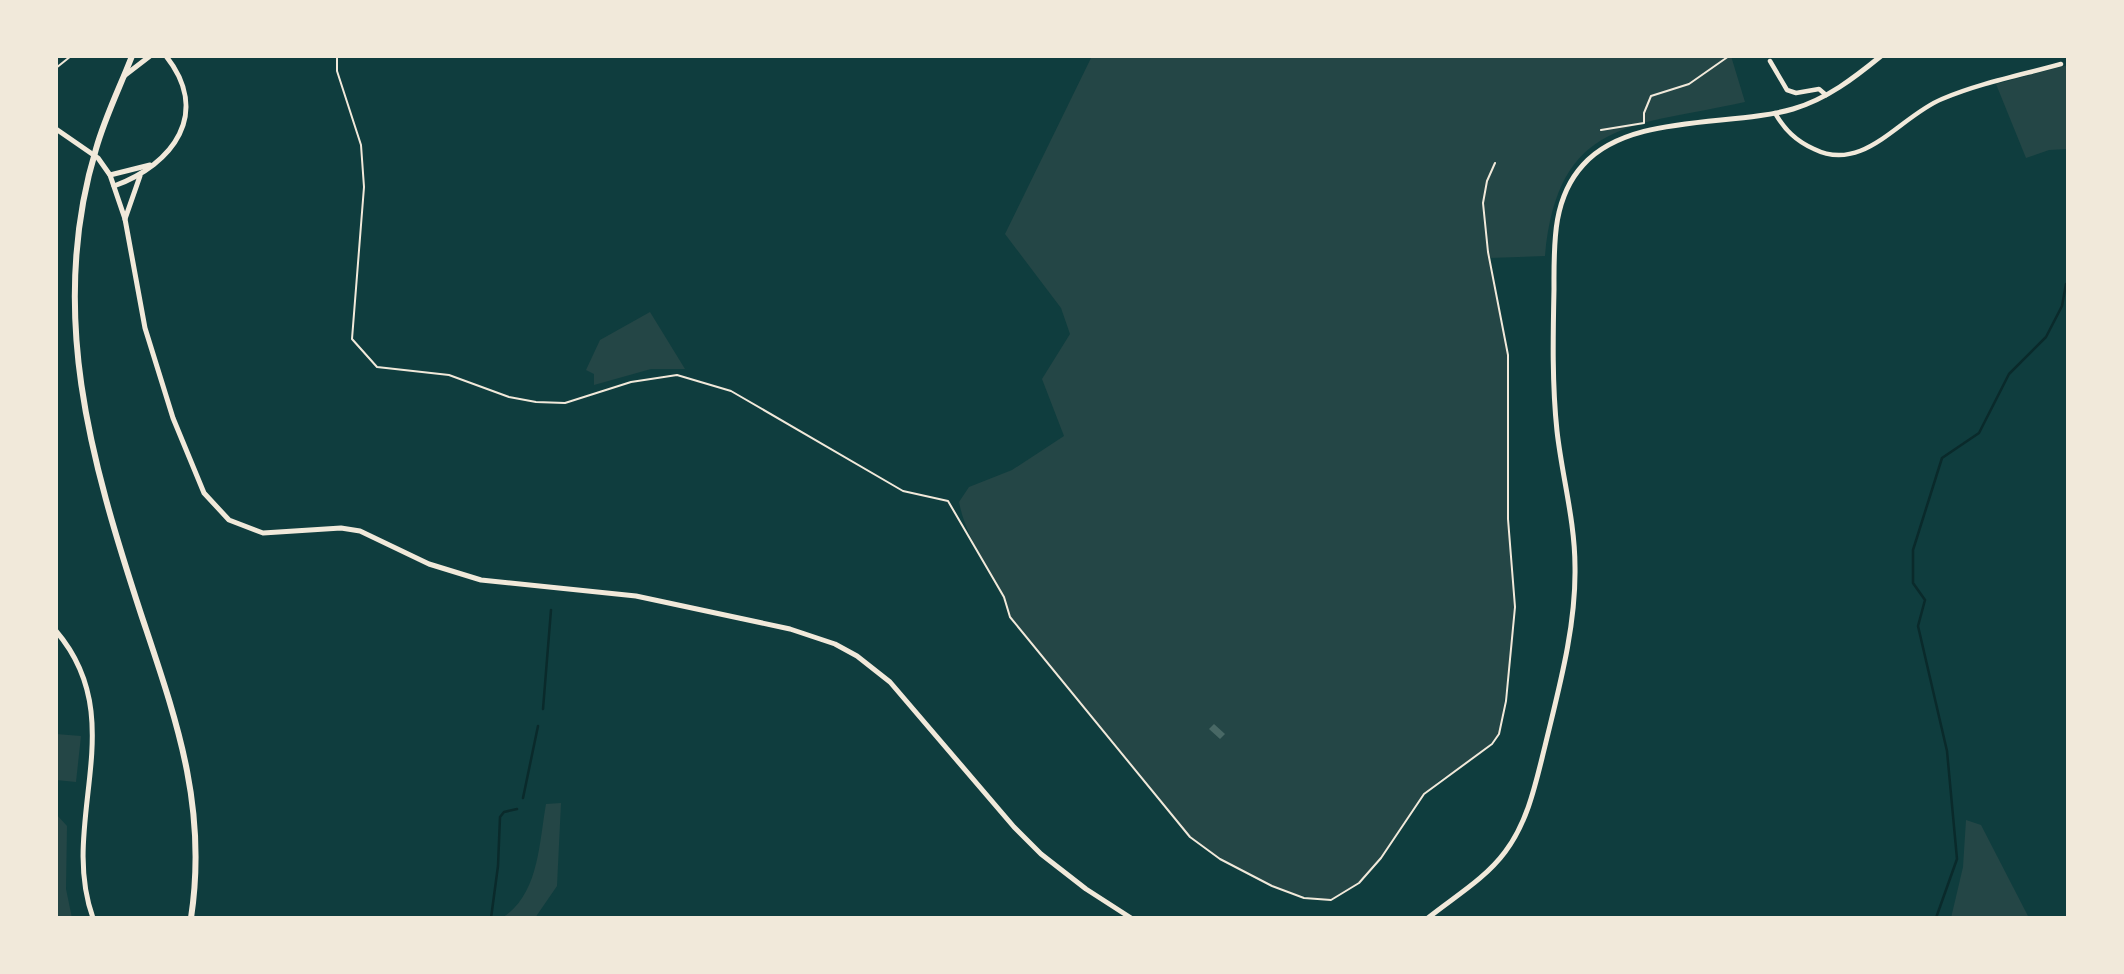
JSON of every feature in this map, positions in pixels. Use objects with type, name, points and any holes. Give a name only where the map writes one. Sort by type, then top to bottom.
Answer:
[{"type":"main road","points":[[132,56],[108,114],[86,189],[75,273],[78,378],[100,486],[184,753],[198,836],[197,880],[191,918]]},
{"type":"street","points":[[124,76],[150,56]]},
{"type":"street","points":[[1428,918],[1489,870],[1519,831],[1532,795],[1568,644],[1575,566],[1557,432],[1553,378],[1554,260],[1556,222],[1561,199],[1583,164],[1615,141],[1645,131],[1775,113],[1826,95],[1881,56]]},
{"type":"street","points":[[125,219],[140,176],[174,146],[186,116],[183,81],[164,57]]},
{"type":"street","points":[[1770,61],[1787,90],[1796,93],[1819,89],[1826,95]]},
{"type":"street","points":[[1775,113],[1787,131],[1804,145],[1829,154],[1853,155],[1940,100],[2061,64]]},
{"type":"street","points":[[56,129],[98,158],[110,175],[125,219],[145,328],[173,418],[204,493],[214,508],[229,520],[263,533],[341,528],[360,531],[429,564],[481,580],[636,596],[790,629],[835,644],[857,656],[890,682],[1014,827],[1041,854],[1086,889],[1131,918]]},
{"type":"street","points":[[110,175],[150,165]]},
{"type":"street","points":[[114,186],[140,176]]},
{"type":"street","points":[[56,631],[77,660],[93,704],[84,869],[93,918]]},
{"type":"path","points":[[56,68],[71,56]]},
{"type":"path","points":[[337,56],[337,71],[361,145],[364,187],[352,339],[377,367],[449,375],[509,397],[565,403],[653,377],[686,377],[731,391],[903,491],[948,501],[1004,597],[1010,617],[1142,777],[1165,810],[1190,837],[1220,859],[1272,886],[1304,898],[1331,900],[1359,883],[1381,858],[1424,794],[1440,780],[1481,754],[1499,734],[1506,701],[1515,607],[1507,519],[1508,355],[1488,252],[1483,203],[1487,181],[1495,163]]},
{"type":"path","points":[[1601,130],[1644,123],[1643,113],[1651,96],[1689,84],[1729,56]]},
{"type":"shaded area","points":[[1092,56],[1731,56],[1745,102],[1635,125],[1608,137],[1584,153],[1566,177],[1553,211],[1545,256],[1489,258],[1508,355],[1508,519],[1515,607],[1513,646],[1499,734],[1481,754],[1440,780],[1424,794],[1381,858],[1359,883],[1331,900],[1311,898],[1274,887],[1223,860],[1190,837],[1010,617],[963,517],[959,502],[969,487],[1012,470],[1064,436],[1042,379],[1070,334],[1061,308],[1005,234]]},
{"type":"shaded area","points":[[2068,65],[2068,149],[2049,150],[2026,158],[1996,84]]},
{"type":"shaded area","points":[[650,312],[685,369],[651,369],[594,385],[594,374],[586,370],[600,340]]},
{"type":"shaded area","points":[[56,734],[81,736],[76,782],[56,780]]},
{"type":"shaded area","points":[[561,803],[557,886],[535,918],[502,918],[524,896],[530,882],[539,851],[546,804]]},
{"type":"shaded area","points":[[56,814],[67,826],[66,889],[72,918],[56,918]]},
{"type":"shaded area","points":[[1966,820],[1981,825],[2029,918],[1951,918],[1963,867]]},
{"type":"building","points":[[1214,724],[1225,734],[1220,739],[1209,729]]},
{"type":"waterway","points":[[1936,918],[1957,859],[1947,751],[1918,626],[1925,600],[1913,583],[1913,550],[1942,458],[1979,433],[2009,374],[2046,337],[2062,306],[2066,284]]},
{"type":"waterway","points":[[543,709],[551,610]]},
{"type":"waterway","points":[[523,798],[538,726]]},
{"type":"waterway","points":[[491,918],[498,866],[500,817],[504,812],[517,809]]}]
